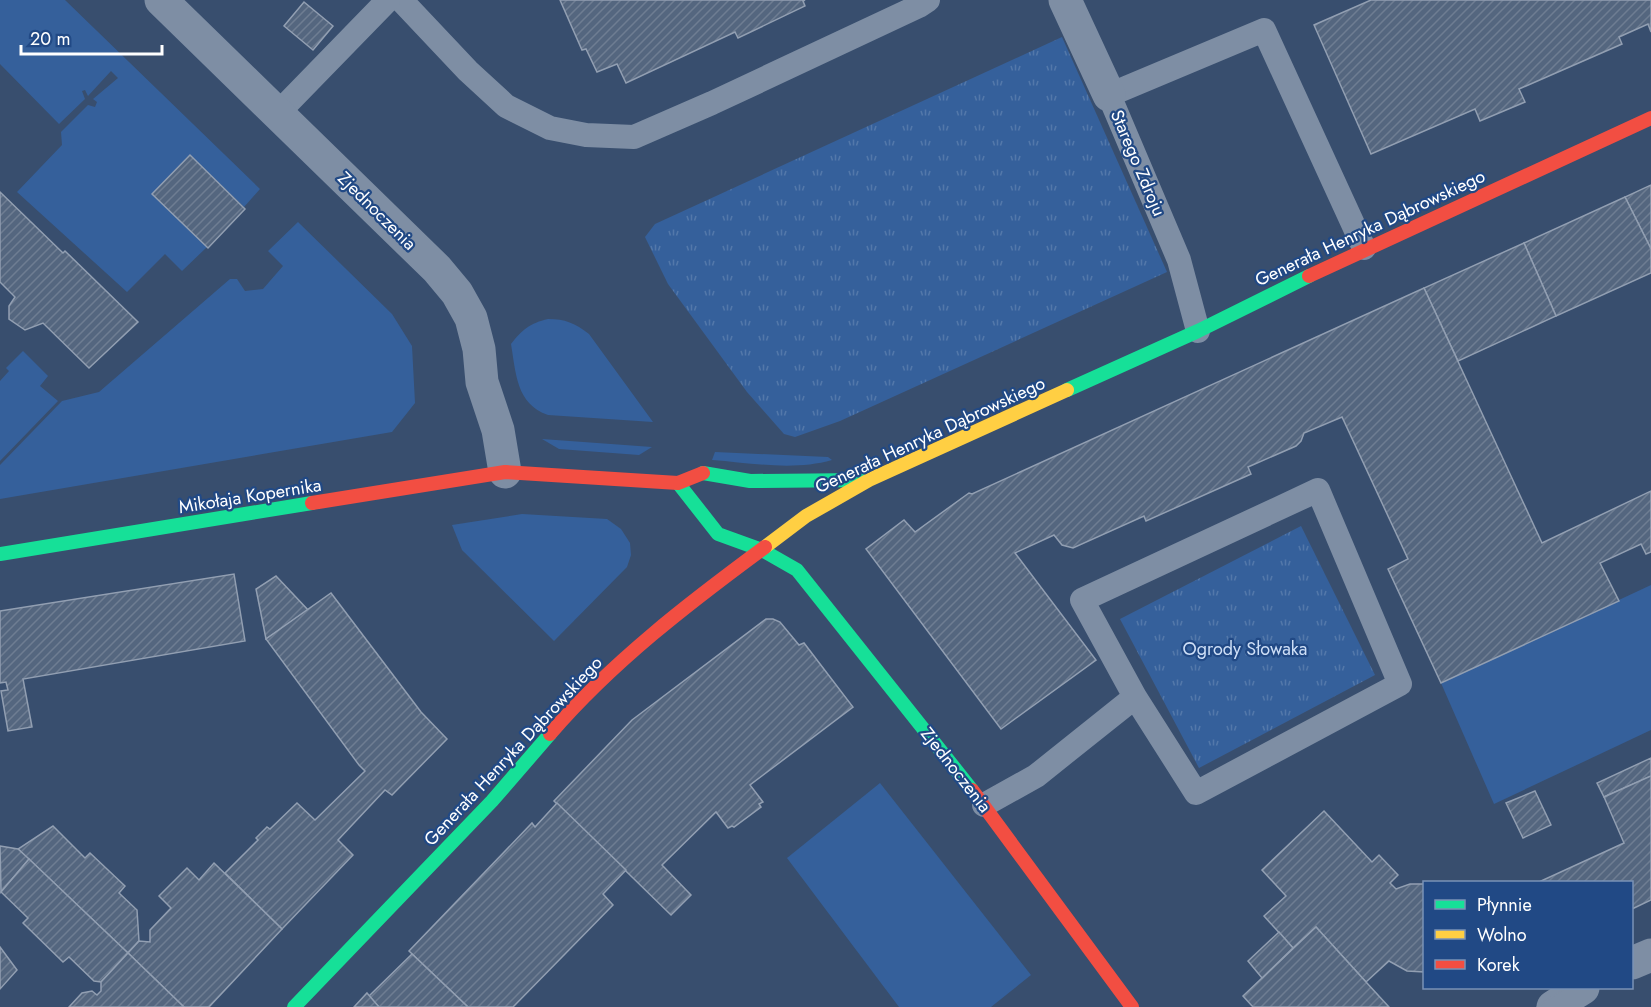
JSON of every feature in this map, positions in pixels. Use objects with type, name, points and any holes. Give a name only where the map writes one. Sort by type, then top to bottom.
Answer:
[{"type":"street","name":"Zjednoczenia","points":[[161,0],[437,269],[457,293],[471,318],[476,334],[483,382],[498,430],[505,472]]},
{"type":"street","name":"Starego Zdroju","points":[[1065,0],[1109,95]]},
{"type":"street","name":"Generała Henryka Dąbrowskiego","points":[[294,1007],[492,801],[594,686],[670,619],[806,516],[870,480],[1198,331],[1364,248],[1651,118]]},
{"type":"street","name":"Mikołaja Kopernika","points":[[0,554],[505,472],[678,483]]},
{"type":"street","points":[[678,483],[705,472],[750,481],[870,480]]},
{"type":"street","name":"Zjednoczenia","points":[[678,483],[718,534],[762,550],[797,570],[984,805],[1132,1007]]},
{"type":"street","points":[[1633,963],[1651,954]]},
{"type":"street","points":[[1553,1007],[1580,989]]},
{"type":"lane","points":[[278,113],[388,0]]},
{"type":"lane","points":[[401,0],[506,106],[550,128],[586,135],[634,137],[723,98],[928,0]]},
{"type":"lane","points":[[1109,95],[1264,30],[1364,248]]},
{"type":"lane","name":"Starego Zdroju","points":[[1109,95],[1179,260],[1198,331]]},
{"type":"lane","points":[[1318,490],[1400,684],[1196,793],[1135,697],[1082,600],[1318,490]]},
{"type":"lane","points":[[984,805],[1036,776],[1135,697]]},
{"type":"green space","points":[[0,0],[65,0],[260,189],[244,207],[190,155],[152,194],[207,247],[182,271],[165,254],[127,292],[17,192],[62,145],[61,132],[88,105],[95,107],[97,102],[93,99],[118,78],[111,71],[88,96],[85,90],[82,91],[85,99],[59,124],[0,64]]},
{"type":"green space","points":[[1062,37],[1167,272],[840,421],[795,437],[784,434],[747,392],[668,284],[645,237],[655,224]]},
{"type":"green space","points":[[298,222],[392,314],[412,346],[415,403],[392,432],[0,499],[0,465],[62,401],[99,392],[230,279],[237,279],[245,291],[263,289],[283,266],[268,251]]},
{"type":"green space","points":[[548,319],[570,322],[589,334],[653,422],[548,415],[529,403],[519,386],[511,344],[527,328]]},
{"type":"green space","points":[[23,351],[48,376],[40,386],[58,401],[0,461],[0,381],[9,371],[6,368]]},
{"type":"green space","points":[[542,439],[652,447],[639,455],[559,449]]},
{"type":"green space","points":[[715,452],[828,457],[832,460],[788,466],[757,464],[712,460]]},
{"type":"green space","points":[[522,514],[607,519],[621,529],[630,543],[631,555],[627,567],[554,641],[462,550],[452,525]]},
{"type":"green space","name":"Ogrody Słowaka","points":[[1301,526],[1375,675],[1199,768],[1120,619]]},
{"type":"green space","points":[[1651,585],[1651,730],[1494,804],[1441,683]]},
{"type":"green space","points":[[880,783],[1031,975],[991,1007],[899,1007],[787,858]]},
{"type":"building","points":[[560,0],[805,0],[803,1],[805,6],[738,38],[735,32],[626,83],[617,64],[597,72],[586,49],[582,50]]},
{"type":"building","points":[[1371,0],[1651,0],[1651,32],[1648,24],[1619,37],[1622,44],[1519,89],[1525,102],[1480,121],[1475,109],[1371,154],[1314,25]]},
{"type":"building","points":[[304,2],[333,26],[313,50],[284,26]]},
{"type":"building","points":[[190,155],[245,209],[208,248],[152,194]]},
{"type":"building","points":[[1651,185],[1651,249],[1625,197]]},
{"type":"building","points":[[0,192],[138,322],[89,368],[43,323],[25,330],[9,319],[9,306],[15,297],[0,282]]},
{"type":"building","points":[[1625,197],[1651,249],[1651,273],[1556,316],[1524,243]]},
{"type":"building","points":[[1524,243],[1556,316],[1458,361],[1424,288]]},
{"type":"building","points":[[1424,288],[1542,543],[1651,491],[1651,552],[1646,554],[1641,544],[1600,563],[1619,601],[1441,683],[1388,569],[1408,559],[1342,417],[1304,433],[1296,446],[1248,467],[1251,474],[1146,521],[1144,516],[1073,548],[1062,545],[1054,535],[1015,553],[1096,660],[1001,729],[866,549],[904,520],[915,532],[969,493],[972,494]]},
{"type":"building","points":[[234,574],[245,641],[23,679],[32,727],[8,731],[1,691],[8,690],[6,682],[0,683],[0,611]]},
{"type":"building","points":[[276,576],[308,610],[266,639],[256,589]]},
{"type":"building","points":[[331,593],[421,712],[447,739],[392,795],[385,790],[338,840],[353,855],[282,929],[225,873],[258,840],[256,838],[267,827],[270,829],[297,803],[315,820],[365,771],[266,639]]},
{"type":"building","points":[[766,619],[780,622],[799,645],[804,643],[853,707],[750,785],[763,802],[759,804],[761,807],[734,827],[728,828],[716,812],[662,865],[691,895],[671,915],[554,801],[632,720]]},
{"type":"building","points":[[1651,758],[1651,776],[1604,797],[1597,783]]},
{"type":"building","points":[[1651,776],[1651,900],[1633,909],[1633,881],[1541,881],[1624,843],[1604,797]]},
{"type":"building","points":[[1535,791],[1551,825],[1523,838],[1506,803]]},
{"type":"building","points":[[557,803],[626,870],[603,894],[613,905],[513,1007],[468,1007],[409,951],[532,823],[535,827]]},
{"type":"building","points":[[1324,811],[1372,862],[1379,855],[1398,875],[1390,883],[1396,889],[1410,884],[1423,884],[1423,972],[1407,971],[1389,961],[1366,982],[1316,927],[1293,948],[1264,916],[1286,896],[1262,870]]},
{"type":"building","points":[[53,826],[85,858],[90,853],[125,886],[119,893],[137,910],[139,941],[128,953],[18,849]]},
{"type":"building","points":[[0,846],[18,849],[29,859],[1,892]]},
{"type":"building","points":[[29,859],[128,953],[101,982],[94,981],[69,957],[63,962],[23,923],[28,918],[1,892]]},
{"type":"building","points":[[214,863],[282,929],[209,1007],[184,1007],[128,953],[139,941],[150,942],[150,930],[171,908],[159,896],[187,868],[199,880]]},
{"type":"building","points":[[1316,927],[1389,1007],[1253,1007],[1243,996]]},
{"type":"building","points":[[1279,932],[1293,948],[1262,978],[1248,961]]},
{"type":"building","points":[[0,947],[17,970],[0,989]]},
{"type":"building","points":[[128,953],[184,1007],[69,1007],[82,993],[92,991],[97,995],[101,991],[101,982]]},
{"type":"building","points":[[412,954],[468,1007],[379,1007],[369,996]]},
{"type":"building","points":[[367,993],[379,1007],[354,1007]]},
{"type":"tram line","points":[[1633,949],[1651,940]]},
{"type":"tram line","points":[[1537,1007],[1564,989]]},
{"type":"traffic: fast","points":[[1067,390],[1198,331],[1309,276]]},
{"type":"traffic: fast","points":[[703,473],[750,481],[862,480]]},
{"type":"traffic: fast","points":[[678,483],[718,534],[762,550],[797,570],[972,790]]},
{"type":"traffic: fast","points":[[0,554],[312,503]]},
{"type":"traffic: fast","points":[[294,1007],[492,801],[550,734]]},
{"type":"traffic: slow","points":[[765,547],[806,516],[869,480],[1067,390]]},
{"type":"traffic: jam","points":[[1309,276],[1651,118]]},
{"type":"traffic: jam","points":[[312,503],[505,472],[678,483],[703,473]]},
{"type":"traffic: jam","points":[[550,734],[599,682],[652,634],[765,547]]},
{"type":"traffic: jam","points":[[972,790],[1132,1007]]}]
